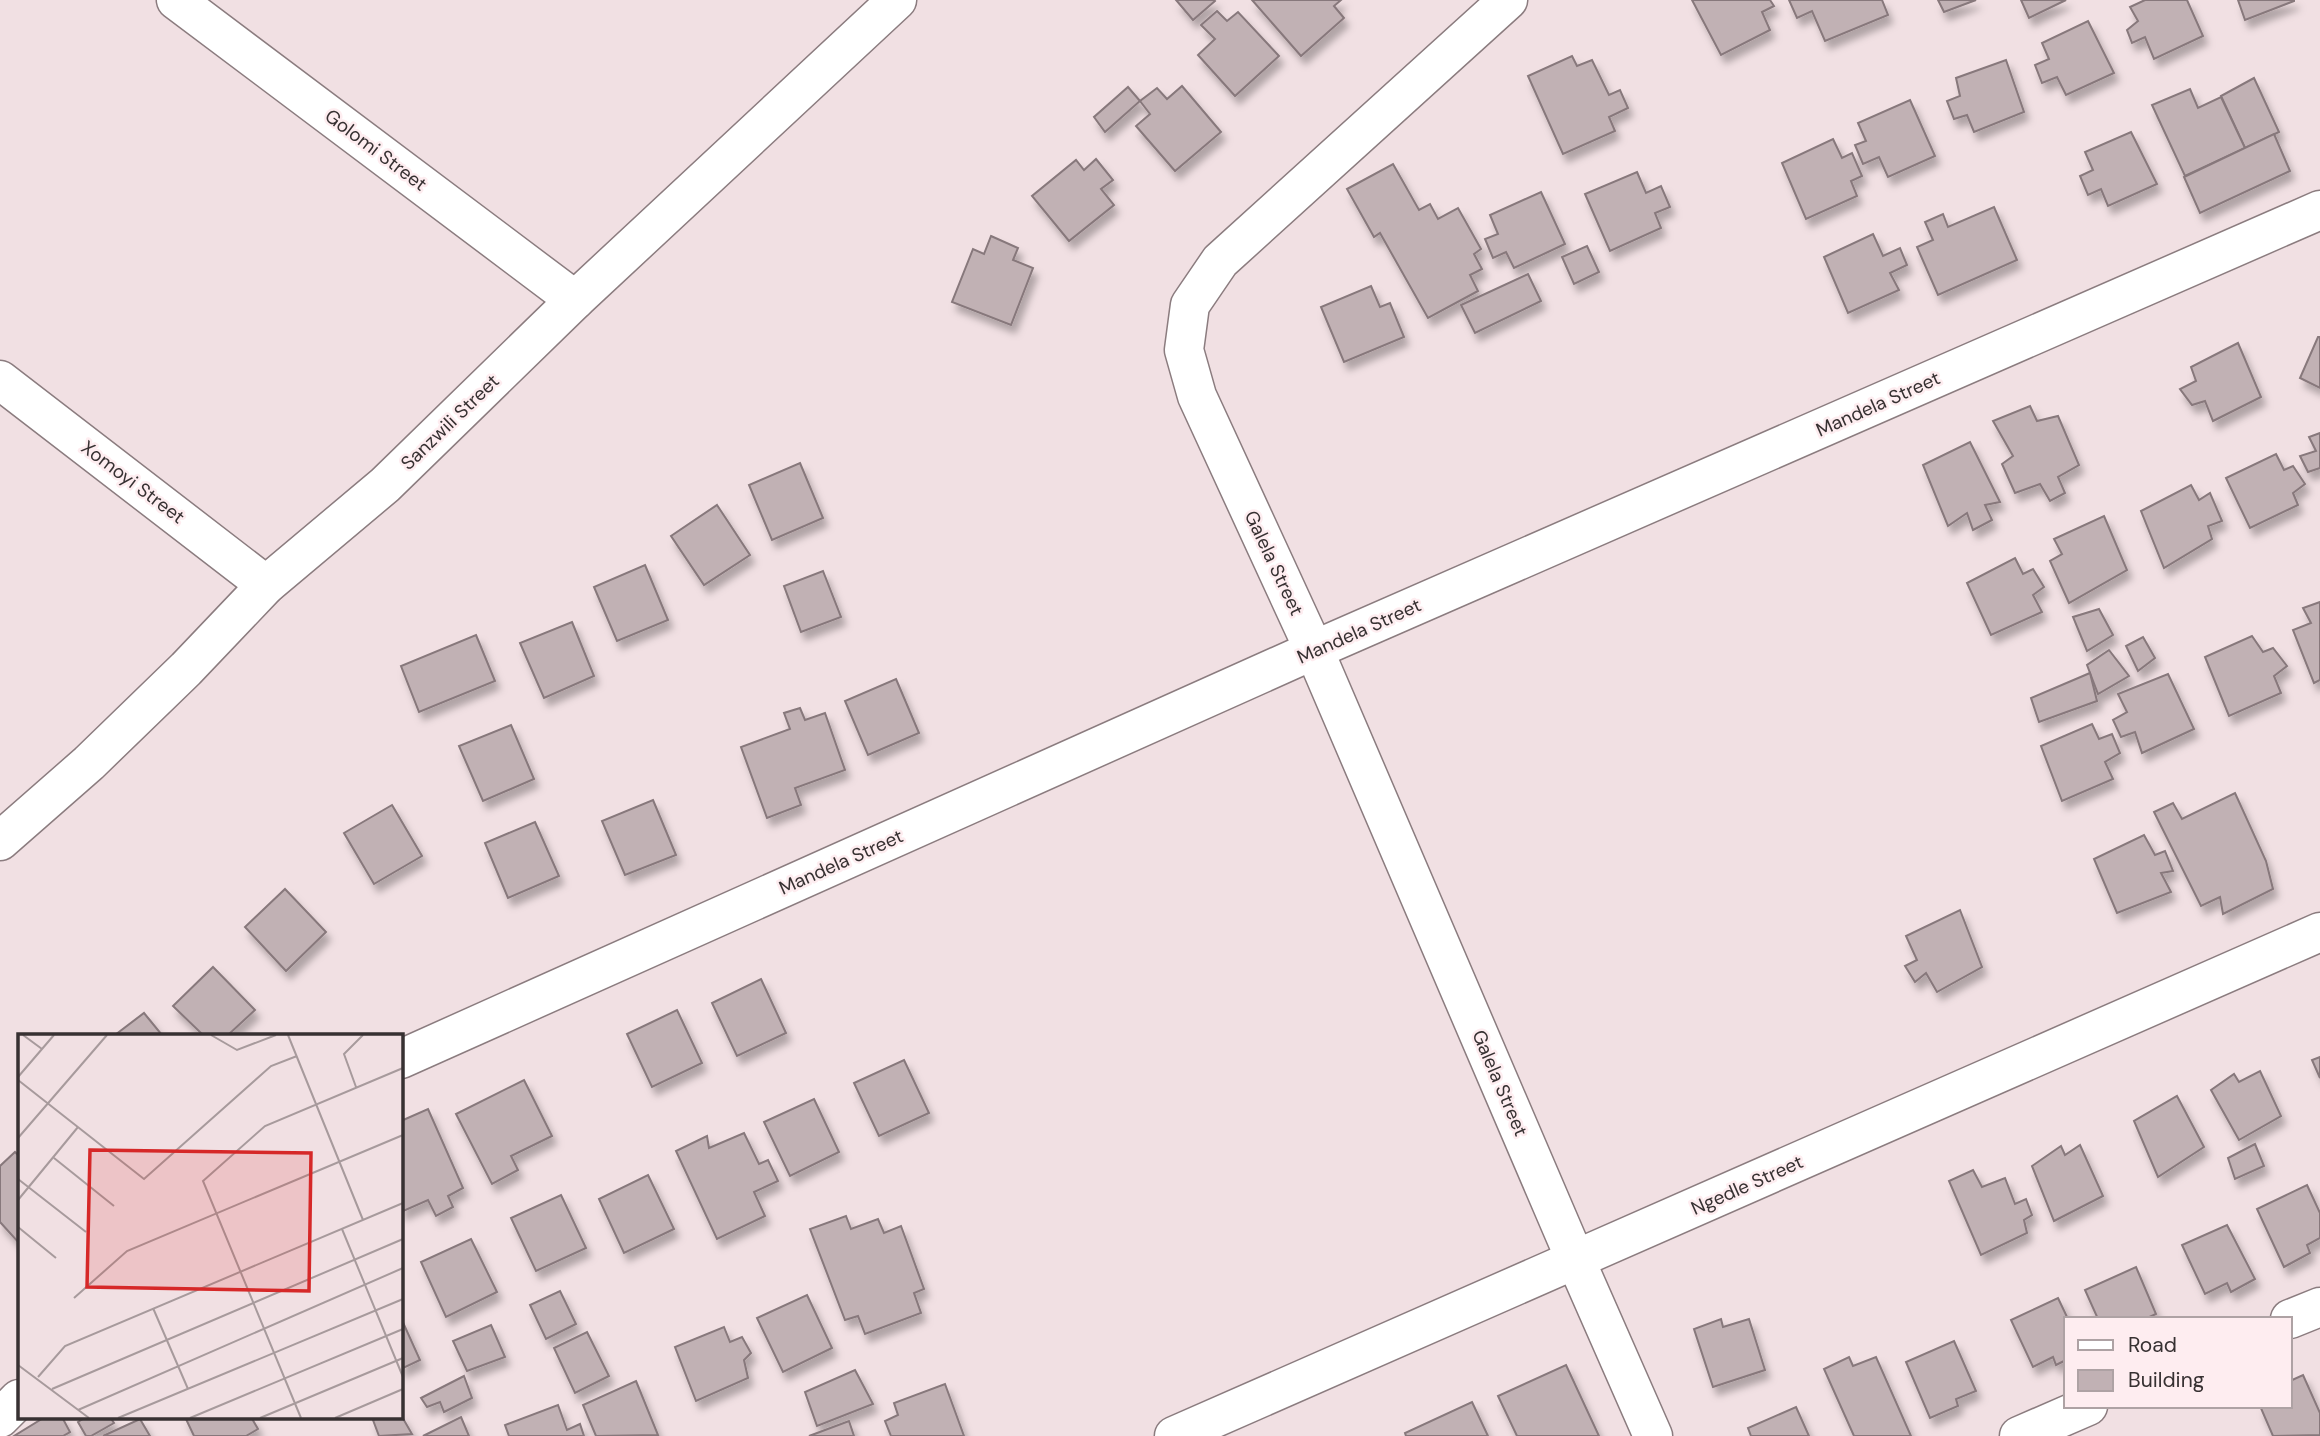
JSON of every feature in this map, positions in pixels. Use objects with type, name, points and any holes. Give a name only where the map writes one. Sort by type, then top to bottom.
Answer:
[{"type":"street","name":"Golomi Street","points":[[176,0],[575,300]]},
{"type":"street","name":"Sanzwili Street","points":[[0,841],[118,735],[186,669],[266,584],[385,485],[575,300],[897,0]]},
{"type":"street","name":"Galela Street","points":[[1508,0],[1220,261],[1190,305],[1184,350],[1197,396],[1314,650],[1653,1436]]},
{"type":"street","name":"Mandela Street","points":[[402,1059],[1314,650],[2320,210]]},
{"type":"street","name":"Xomoyi Street","points":[[0,380],[266,584]]},
{"type":"street","name":"Ngedle Street","points":[[1174,1436],[2320,932]]},
{"type":"street","points":[[2292,1318],[2320,1307]]},
{"type":"street","points":[[0,1418],[18,1400]]},
{"type":"street","points":[[2019,1436],[2083,1408]]},
{"type":"building","points":[[1176,0],[1214,0],[1215,1],[1193,20]]},
{"type":"building","points":[[1252,0],[1341,0],[1334,6],[1344,18],[1301,56]]},
{"type":"building","points":[[1692,0],[1770,0],[1774,6],[1762,12],[1770,30],[1721,55]]},
{"type":"building","points":[[1789,0],[1882,0],[1888,15],[1825,41],[1812,11],[1797,18]]},
{"type":"building","points":[[1938,0],[1976,0],[1944,12]]},
{"type":"building","points":[[2021,0],[2066,0],[2029,18]]},
{"type":"building","points":[[2145,0],[2187,0],[2203,36],[2154,59],[2145,37],[2132,43],[2127,30],[2138,21],[2130,7]]},
{"type":"building","points":[[2238,0],[2294,0],[2294,1],[2245,20]]},
{"type":"building","points":[[1217,11],[1227,21],[1238,12],[1279,56],[1235,96],[1198,55],[1215,39],[1201,25]]},
{"type":"building","points":[[2088,21],[2114,73],[2066,95],[2057,77],[2042,83],[2035,65],[2049,59],[2042,43]]},
{"type":"building","points":[[1572,56],[1577,66],[1592,60],[1609,95],[1620,90],[1628,108],[1609,117],[1615,131],[1563,154],[1528,76]]},
{"type":"building","points":[[2006,60],[2024,112],[1974,132],[1967,115],[1954,119],[1947,101],[1960,96],[1956,78]]},
{"type":"building","points":[[2254,78],[2279,132],[2245,148],[2221,96]]},
{"type":"building","points":[[1182,86],[1221,132],[1175,171],[1136,126],[1150,114],[1140,101],[1157,88],[1167,99]]},
{"type":"building","points":[[1128,87],[1140,101],[1105,132],[1094,117]]},
{"type":"building","points":[[2190,89],[2198,108],[2221,97],[2245,148],[2185,176],[2152,105]]},
{"type":"building","points":[[1910,100],[1935,156],[1888,177],[1879,157],[1863,164],[1855,145],[1866,141],[1858,123]]},
{"type":"building","points":[[2131,132],[2157,184],[2108,206],[2101,189],[2088,195],[2080,176],[2093,170],[2085,152]]},
{"type":"building","points":[[2274,134],[2290,171],[2200,213],[2184,177]]},
{"type":"building","points":[[1833,139],[1842,158],[1852,153],[1862,176],[1851,181],[1857,196],[1806,219],[1782,163]]},
{"type":"building","points":[[1096,159],[1113,180],[1101,189],[1114,205],[1069,241],[1032,196],[1076,160],[1084,170]]},
{"type":"building","points":[[1393,164],[1419,210],[1430,204],[1438,219],[1458,208],[1481,249],[1474,254],[1482,269],[1470,275],[1478,291],[1428,318],[1380,233],[1374,237],[1347,189]]},
{"type":"building","points":[[1637,172],[1646,193],[1661,186],[1670,207],[1655,213],[1661,228],[1610,251],[1585,194]]},
{"type":"building","points":[[1541,192],[1565,244],[1514,268],[1506,252],[1493,258],[1485,239],[1498,234],[1490,215]]},
{"type":"building","points":[[1994,207],[2017,260],[1938,295],[1917,247],[1933,240],[1925,222],[1943,214],[1948,227]]},
{"type":"building","points":[[1873,234],[1883,256],[1900,248],[1907,265],[1890,273],[1899,290],[1848,313],[1824,257]]},
{"type":"building","points":[[991,236],[1018,248],[1013,260],[1033,268],[1011,325],[952,302],[973,249],[984,254]]},
{"type":"building","points":[[1587,246],[1599,272],[1574,284],[1562,257]]},
{"type":"building","points":[[1528,274],[1541,301],[1475,333],[1461,305]]},
{"type":"building","points":[[1371,286],[1380,307],[1390,303],[1404,337],[1344,362],[1321,307]]},
{"type":"building","points":[[2320,337],[2320,388],[2300,378]]},
{"type":"building","points":[[2238,343],[2261,397],[2213,421],[2205,401],[2192,405],[2180,389],[2196,381],[2191,367]]},
{"type":"building","points":[[2030,406],[2037,421],[2058,416],[2079,465],[2058,477],[2065,493],[2050,501],[2040,484],[2015,493],[2002,464],[2013,456],[1993,421]]},
{"type":"building","points":[[2320,433],[2320,468],[2308,472],[2300,456],[2316,451],[2309,437]]},
{"type":"building","points":[[1970,442],[2000,502],[1985,505],[1992,520],[1973,530],[1967,513],[1948,526],[1923,465]]},
{"type":"building","points":[[2276,454],[2284,470],[2293,466],[2305,484],[2293,493],[2298,505],[2250,528],[2226,478]]},
{"type":"building","points":[[800,463],[823,518],[772,540],[749,485]]},
{"type":"building","points":[[2191,485],[2199,500],[2210,493],[2222,521],[2208,526],[2212,539],[2164,568],[2141,511]]},
{"type":"building","points":[[717,505],[750,555],[704,585],[671,536]]},
{"type":"building","points":[[2104,516],[2127,570],[2069,603],[2050,561],[2062,554],[2054,539]]},
{"type":"building","points":[[2015,558],[2023,574],[2033,569],[2044,587],[2033,595],[2042,612],[1991,635],[1967,583]]},
{"type":"building","points":[[645,565],[668,620],[617,641],[594,587]]},
{"type":"building","points":[[823,571],[841,617],[801,632],[784,586]]},
{"type":"building","points":[[2320,602],[2320,680],[2314,683],[2293,630],[2311,623],[2303,608]]},
{"type":"building","points":[[2099,609],[2113,635],[2087,651],[2073,617]]},
{"type":"building","points":[[572,622],[594,676],[544,698],[520,643]]},
{"type":"building","points":[[476,635],[495,681],[419,712],[401,666]]},
{"type":"building","points":[[2252,636],[2263,652],[2273,648],[2287,666],[2274,676],[2281,693],[2229,716],[2205,657]]},
{"type":"building","points":[[2143,637],[2155,658],[2138,671],[2126,646]]},
{"type":"building","points":[[2109,650],[2129,676],[2098,694],[2087,665]]},
{"type":"building","points":[[2090,673],[2097,701],[2039,722],[2031,698]]},
{"type":"building","points":[[2168,674],[2194,729],[2142,753],[2135,732],[2121,737],[2113,720],[2127,712],[2118,694]]},
{"type":"building","points":[[896,679],[919,733],[868,755],[845,701]]},
{"type":"building","points":[[800,708],[805,720],[825,713],[845,770],[795,788],[801,805],[767,818],[741,747],[790,729],[784,713]]},
{"type":"building","points":[[2092,724],[2099,739],[2112,734],[2120,753],[2105,762],[2113,779],[2062,801],[2041,746]]},
{"type":"building","points":[[511,725],[534,779],[483,801],[459,746]]},
{"type":"building","points":[[2235,793],[2266,861],[2273,889],[2223,914],[2220,897],[2201,906],[2154,812],[2173,803],[2182,819]]},
{"type":"building","points":[[653,800],[676,855],[625,875],[602,821]]},
{"type":"building","points":[[392,805],[422,856],[374,884],[344,833]]},
{"type":"building","points":[[535,822],[559,876],[508,898],[485,843]]},
{"type":"building","points":[[2144,835],[2155,855],[2165,851],[2173,871],[2161,873],[2171,892],[2117,913],[2094,859]]},
{"type":"building","points":[[285,889],[326,932],[286,971],[245,927]]},
{"type":"building","points":[[1960,910],[1982,967],[1937,992],[1926,973],[1915,982],[1905,966],[1917,960],[1906,936]]},
{"type":"building","points":[[213,967],[255,1010],[229,1034],[202,1034],[173,1006]]},
{"type":"building","points":[[761,979],[786,1033],[737,1056],[712,1003]]},
{"type":"building","points":[[677,1010],[702,1063],[652,1087],[627,1034]]},
{"type":"building","points":[[144,1013],[161,1034],[116,1034]]},
{"type":"building","points":[[2320,1057],[2320,1078],[2312,1060]]},
{"type":"building","points":[[904,1060],[929,1113],[879,1136],[854,1083]]},
{"type":"building","points":[[2260,1071],[2281,1116],[2239,1140],[2211,1090],[2234,1074],[2239,1082]]},
{"type":"building","points":[[524,1080],[552,1136],[511,1156],[518,1170],[492,1184],[456,1114]]},
{"type":"building","points":[[2177,1096],[2204,1147],[2158,1177],[2134,1121]]},
{"type":"building","points":[[814,1099],[839,1152],[790,1176],[764,1122]]},
{"type":"building","points":[[428,1109],[463,1188],[448,1196],[453,1207],[436,1216],[428,1200],[402,1212],[402,1121]]},
{"type":"building","points":[[744,1133],[759,1164],[768,1160],[778,1181],[754,1192],[765,1216],[717,1239],[676,1151],[707,1136],[709,1148]]},
{"type":"building","points":[[2255,1144],[2264,1166],[2235,1179],[2228,1158]]},
{"type":"building","points":[[2080,1145],[2103,1196],[2054,1221],[2032,1166],[2061,1146],[2065,1155]]},
{"type":"building","points":[[15,1152],[18,1155],[18,1242],[0,1222],[0,1166]]},
{"type":"building","points":[[1973,1170],[1982,1187],[2005,1178],[2015,1204],[2026,1199],[2032,1215],[2024,1220],[2027,1233],[1981,1255],[1949,1181]]},
{"type":"building","points":[[648,1175],[674,1229],[624,1253],[599,1199]]},
{"type":"building","points":[[2307,1185],[2320,1213],[2320,1238],[2307,1245],[2310,1253],[2284,1267],[2257,1209]]},
{"type":"building","points":[[561,1195],[586,1248],[536,1271],[511,1218]]},
{"type":"building","points":[[846,1216],[851,1229],[878,1219],[884,1233],[901,1226],[924,1289],[914,1293],[921,1313],[865,1334],[858,1316],[845,1320],[810,1229]]},
{"type":"building","points":[[2227,1225],[2255,1279],[2231,1292],[2227,1283],[2205,1294],[2182,1245]]},
{"type":"building","points":[[471,1239],[497,1292],[446,1317],[421,1262]]},
{"type":"building","points":[[2136,1267],[2156,1314],[2149,1317],[2097,1317],[2085,1290]]},
{"type":"building","points":[[560,1291],[576,1324],[546,1339],[530,1305]]},
{"type":"building","points":[[807,1295],[832,1348],[783,1372],[757,1318]]},
{"type":"building","points":[[2058,1298],[2067,1317],[2064,1317],[2064,1361],[2056,1365],[2053,1357],[2033,1367],[2011,1320]]},
{"type":"building","points":[[1721,1319],[1723,1327],[1749,1319],[1765,1370],[1713,1387],[1694,1329]]},
{"type":"building","points":[[402,1320],[420,1360],[402,1369]]},
{"type":"building","points":[[491,1325],[505,1357],[467,1371],[453,1341]]},
{"type":"building","points":[[724,1327],[730,1342],[742,1337],[751,1353],[744,1360],[748,1378],[696,1401],[675,1347]]},
{"type":"building","points":[[587,1332],[609,1376],[575,1393],[554,1348]]},
{"type":"building","points":[[1954,1341],[1976,1391],[1956,1399],[1958,1406],[1930,1418],[1906,1362]]},
{"type":"building","points":[[1849,1357],[1853,1366],[1876,1357],[1911,1436],[1854,1436],[1824,1369]]},
{"type":"building","points":[[1566,1365],[1599,1436],[1517,1436],[1498,1396]]},
{"type":"building","points":[[855,1370],[873,1404],[817,1426],[805,1392]]},
{"type":"building","points":[[2303,1375],[2320,1413],[2320,1435],[2273,1436],[2261,1408],[2292,1408],[2292,1380]]},
{"type":"building","points":[[464,1376],[472,1398],[444,1412],[440,1402],[427,1407],[421,1398]]},
{"type":"building","points":[[636,1381],[658,1435],[596,1436],[583,1405]]},
{"type":"building","points":[[945,1384],[964,1436],[891,1436],[885,1421],[898,1415],[894,1403]]},
{"type":"building","points":[[1472,1402],[1488,1436],[1406,1436],[1405,1433]]},
{"type":"building","points":[[558,1405],[567,1430],[580,1424],[584,1436],[509,1436],[505,1425]]},
{"type":"building","points":[[1796,1407],[1809,1436],[1751,1436],[1748,1428]]},
{"type":"building","points":[[402,1417],[412,1434],[379,1436],[373,1420]]},
{"type":"building","points":[[461,1417],[469,1436],[423,1436]]},
{"type":"building","points":[[43,1418],[63,1418],[70,1432],[63,1436],[14,1436]]},
{"type":"building","points":[[84,1418],[111,1418],[114,1423],[91,1436],[86,1436],[78,1422]]},
{"type":"building","points":[[185,1418],[252,1418],[258,1429],[246,1436],[194,1436]]},
{"type":"building","points":[[140,1419],[150,1436],[103,1436]]},
{"type":"building","points":[[849,1421],[854,1436],[809,1436]]}]
